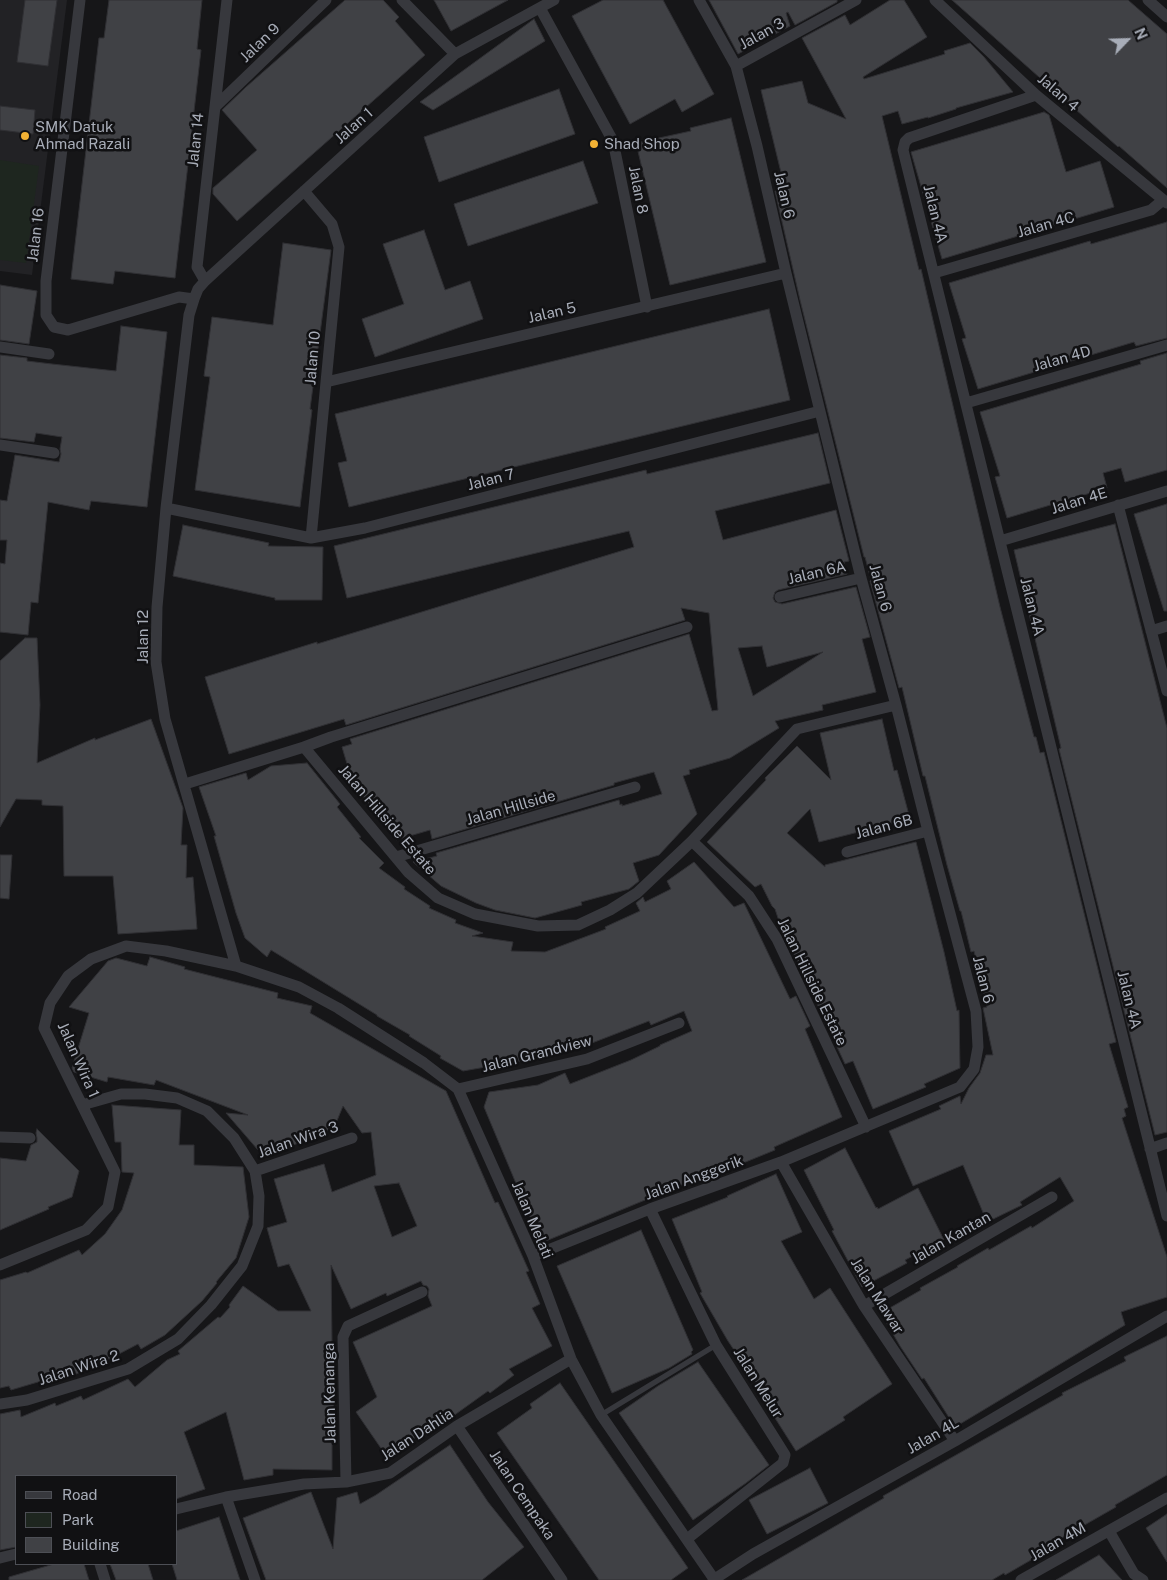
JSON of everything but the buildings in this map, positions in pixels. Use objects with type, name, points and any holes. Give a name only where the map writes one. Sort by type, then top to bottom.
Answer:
[{"type":"street","name":"Jalan 16","points":[[80,0],[46,281],[46,315],[54,327],[68,330],[179,297],[194,300]]},
{"type":"street","name":"Jalan 14","points":[[205,281],[196,267],[227,0]]},
{"type":"street","name":"Jalan 9","points":[[215,107],[326,0]]},
{"type":"street","points":[[402,0],[455,54]]},
{"type":"street","name":"Jalan 1","points":[[194,300],[198,289],[205,281],[455,54],[554,0]]},
{"type":"street","name":"Jalan 6","points":[[699,0],[736,66],[862,578],[976,1011],[978,1047],[974,1069],[960,1087],[866,1127]]},
{"type":"street","name":"Jalan 3","points":[[736,66],[856,0]]},
{"type":"street","name":"Jalan 4","points":[[935,0],[1036,95],[1165,202]]},
{"type":"street","points":[[1148,0],[1167,17]]},
{"type":"street","name":"Jalan 8","points":[[540,8],[613,141],[647,307]]},
{"type":"street","name":"Jalan 4A","points":[[1036,95],[909,138],[905,142],[903,150],[1167,1216]]},
{"type":"street","name":"Jalan 10","points":[[304,191],[332,224],[339,247],[311,538]]},
{"type":"street","name":"Jalan 4C","points":[[934,273],[1151,210],[1165,202]]},
{"type":"street","name":"Jalan 5","points":[[326,382],[786,273]]},
{"type":"street","name":"Jalan 12","points":[[194,300],[189,315],[166,508],[157,607],[156,662],[165,719],[236,966]]},
{"type":"street","name":"Jalan 4D","points":[[966,403],[1167,345]]},
{"type":"street","points":[[0,347],[49,354]]},
{"type":"street","name":"Jalan 7","points":[[166,508],[311,538],[374,525],[820,411]]},
{"type":"street","points":[[0,446],[54,453]]},
{"type":"street","name":"Jalan 4E","points":[[1000,541],[1167,490]]},
{"type":"street","points":[[1118,505],[1167,691]]},
{"type":"street","name":"Jalan 6A","points":[[780,597],[862,578]]},
{"type":"street","points":[[1151,631],[1167,626]]},
{"type":"street","points":[[184,784],[687,627]]},
{"type":"street","name":"Jalan Hillside Estate","points":[[304,747],[408,872],[438,898],[475,914],[538,926],[578,925],[610,910],[637,893],[692,841],[796,729],[896,705]]},
{"type":"street","name":"Jalan Hillside","points":[[396,857],[635,787]]},
{"type":"street","name":"Jalan 6B","points":[[847,852],[928,831]]},
{"type":"street","name":"Jalan Hillside Estate","points":[[692,841],[749,896],[776,939],[866,1127]]},
{"type":"street","name":"Jalan Wira 1","points":[[0,1265],[86,1230],[108,1207],[115,1172],[44,1028],[50,1003],[68,976],[91,959],[126,946],[166,951],[236,966]]},
{"type":"street","name":"Jalan Melati","points":[[236,966],[299,987],[338,1008],[424,1063],[458,1089],[532,1256],[572,1360],[601,1415],[713,1580]]},
{"type":"street","name":"Jalan Grandview","points":[[458,1089],[587,1059],[679,1023]]},
{"type":"street","name":"Jalan Wira 2","points":[[0,1404],[27,1400],[128,1369],[178,1339],[211,1305],[242,1266],[258,1226],[259,1196],[255,1171],[234,1138],[207,1111],[177,1098],[145,1094],[121,1094],[82,1105]]},
{"type":"street","name":"Jalan Anggerik","points":[[532,1256],[650,1209],[781,1162],[866,1127]]},
{"type":"street","points":[[0,1137],[30,1138]]},
{"type":"street","name":"Jalan Wira 3","points":[[255,1171],[352,1138]]},
{"type":"street","points":[[1150,1149],[1167,1143]]},
{"type":"street","name":"Jalan Mawar","points":[[781,1162],[864,1306],[955,1441]]},
{"type":"street","name":"Jalan Kantan","points":[[864,1306],[1052,1196]]},
{"type":"street","name":"Jalan Melur","points":[[650,1209],[716,1345],[785,1455],[783,1463],[686,1539]]},
{"type":"street","name":"Jalan Kenanga","points":[[346,1482],[344,1337],[348,1326],[422,1292]]},
{"type":"street","name":"Jalan 4L","points":[[713,1580],[753,1554],[955,1441],[1167,1316]]},
{"type":"street","name":"Jalan Dahlia","points":[[178,1509],[304,1484],[346,1482],[390,1473],[457,1426],[572,1360]]},
{"type":"street","name":"Jalan Cempaka","points":[[457,1426],[562,1580]]},
{"type":"street","points":[[226,1498],[255,1580]]},
{"type":"street","name":"Jalan 4M","points":[[1021,1580],[1167,1498]]},
{"type":"street","name":"Jalan 4M","points":[[1108,1531],[1134,1574],[1143,1580]]},
{"type":"street","points":[[0,1558],[15,1554]]},
{"type":"street","points":[[100,1565],[105,1580]]},
{"type":"lane","points":[[601,1415],[716,1345]]},
{"type":"shaded area","name":"SMK Datuk Ahmad Razali","points":[[0,0],[67,0],[32,275],[0,271]]},
{"type":"green space","points":[[0,160],[39,166],[26,263],[0,260]]},
{"type":"place","name":"SMK Datuk Ahmad Razali","points":[[25,136]]},
{"type":"place","name":"Shad Shop","points":[[594,144]]}]
